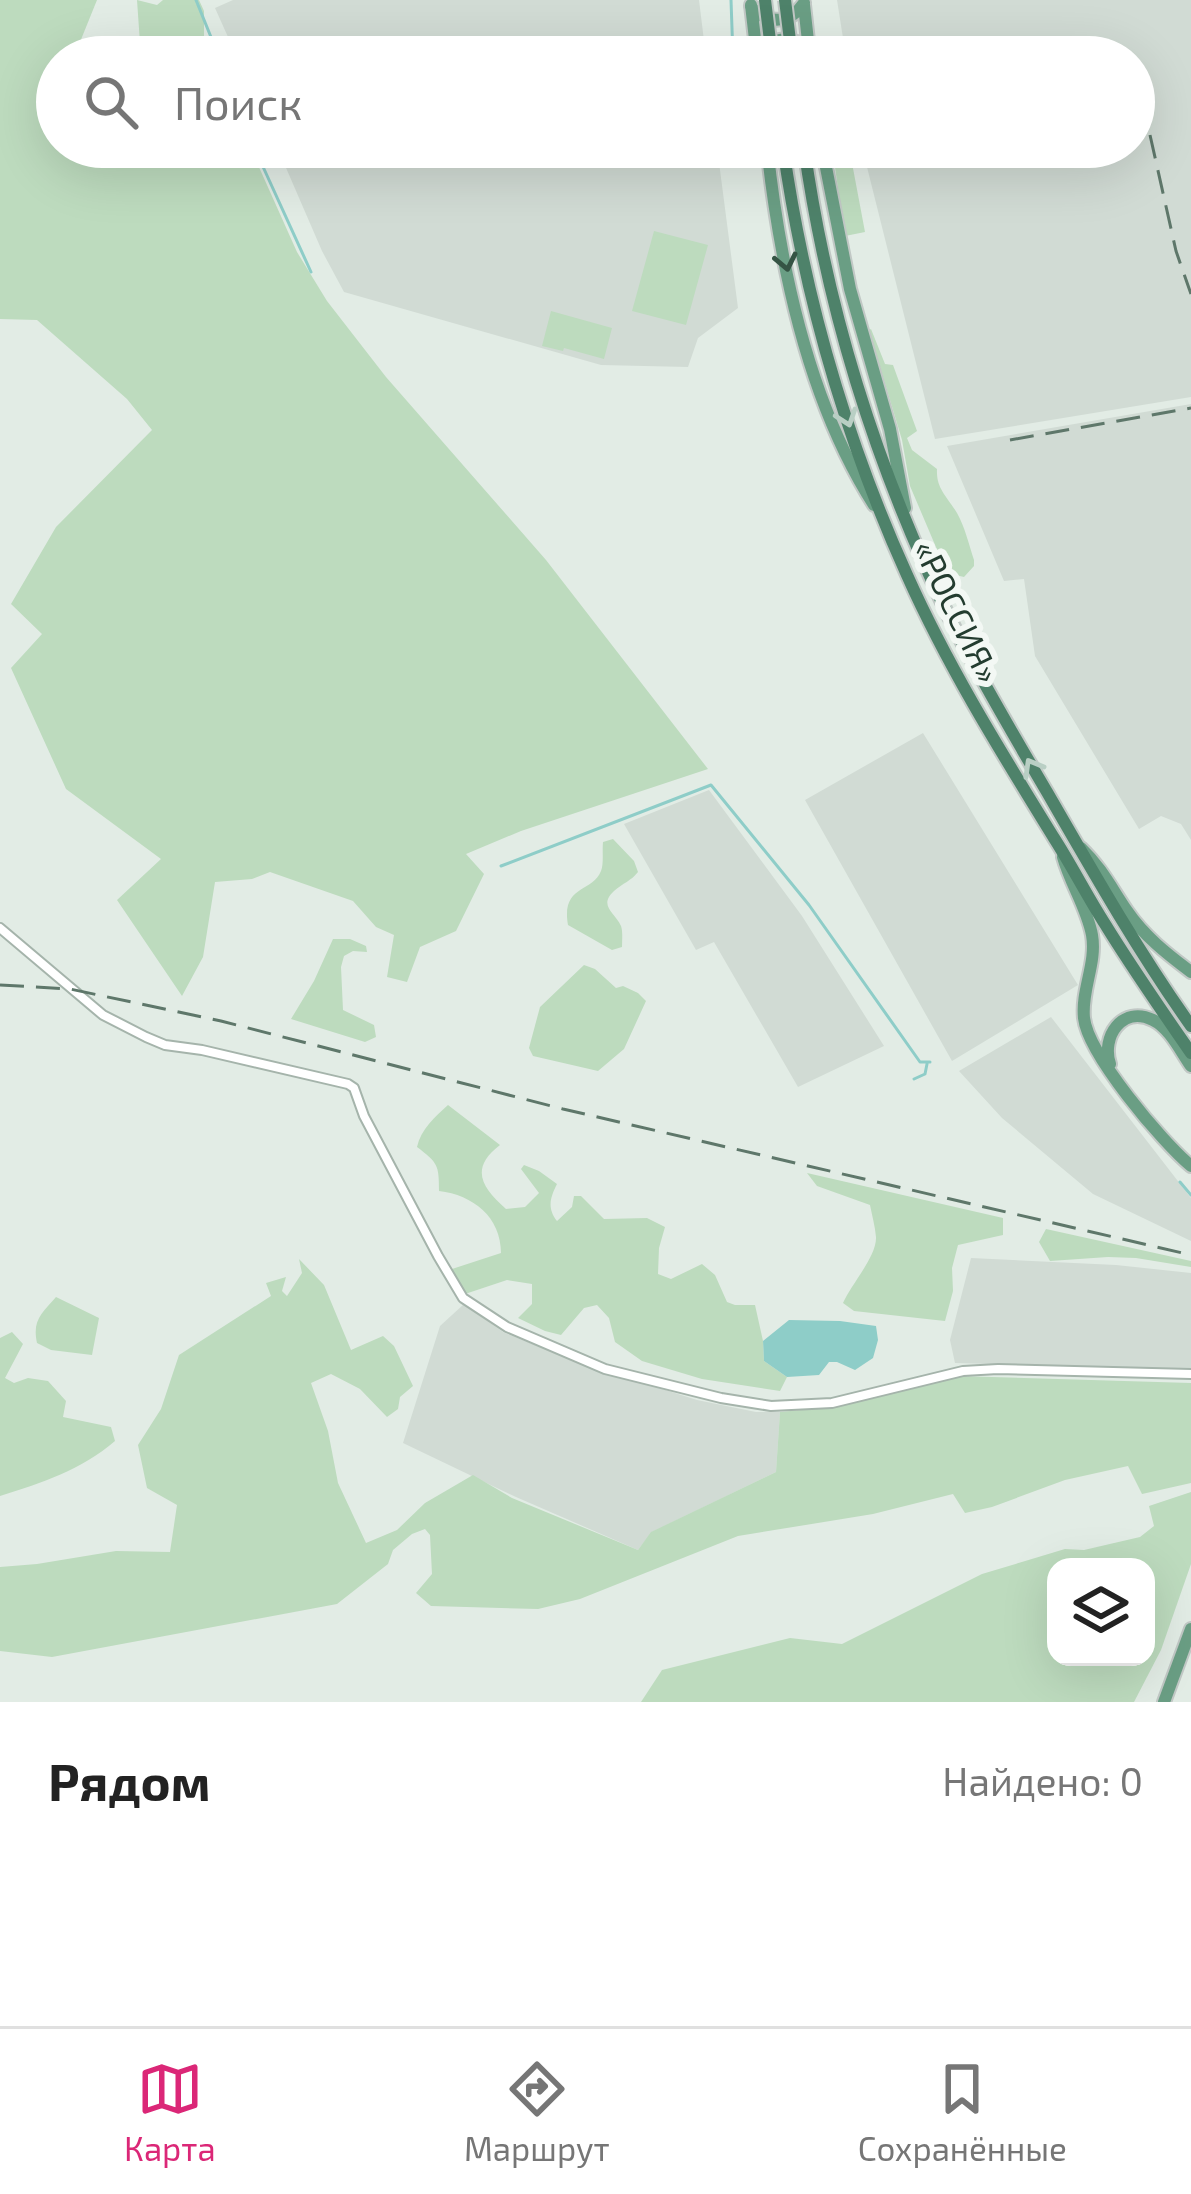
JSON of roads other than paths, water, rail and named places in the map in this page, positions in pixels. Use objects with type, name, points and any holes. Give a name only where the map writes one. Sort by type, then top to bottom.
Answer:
[{"type":"highway","points":[[765,0],[769,36]]},
{"type":"highway","points":[[785,0],[789,36]]},
{"type":"highway","name":"«РОССИЯ»","points":[[787,168],[822,335],[906,573],[954,670],[1105,925],[1191,1054]]},
{"type":"highway","name":"«РОССИЯ»","points":[[807,168],[842,330],[906,520],[972,661],[1119,917],[1191,1026]]},
{"type":"main road","points":[[751,3],[761,16],[778,20],[795,14],[804,2]]},
{"type":"main road","points":[[804,2],[808,36]]},
{"type":"main road","points":[[751,3],[755,36]]},
{"type":"main road","points":[[770,168],[784,256],[819,392],[840,445],[887,527]]},
{"type":"main road","points":[[826,168],[850,289],[890,429],[906,520]]},
{"type":"main road","points":[[1076,844],[1098,865],[1148,936],[1191,972]]},
{"type":"main road","points":[[1060,847],[1092,935],[1084,1003],[1087,1035],[1191,1171]]},
{"type":"main road","points":[[1122,1086],[1107,1054],[1108,1041],[1118,1024],[1134,1017],[1159,1024],[1191,1066]]},
{"type":"main road","points":[[1174,1681],[1191,1629]]},
{"type":"main road","points":[[1164,1702],[1191,1654]]},
{"type":"street","points":[[0,928],[103,1015],[165,1045],[348,1084],[463,1298],[507,1328],[573,1357],[667,1386],[771,1406],[832,1402],[963,1371],[1191,1374]]},
{"type":"water","points":[[789,1320],[876,1326],[873,1358],[855,1370],[829,1362],[819,1375],[787,1377],[764,1361],[763,1341]]},
{"type":"waterway","points":[[196,0],[211,36]]},
{"type":"waterway","points":[[731,0],[732,36]]},
{"type":"waterway","points":[[264,168],[311,272]]},
{"type":"waterway","points":[[501,866],[711,785],[809,905],[920,1062],[930,1062]]},
{"type":"waterway","points":[[914,1079],[925,1074],[927,1064]]},
{"type":"waterway","points":[[1180,1182],[1191,1195]]},
{"type":"railway","points":[[1155,157],[1191,294]]},
{"type":"railway","points":[[1010,440],[1191,408]]},
{"type":"railway","points":[[0,985],[70,989],[221,1021],[563,1109],[1191,1255]]}]
